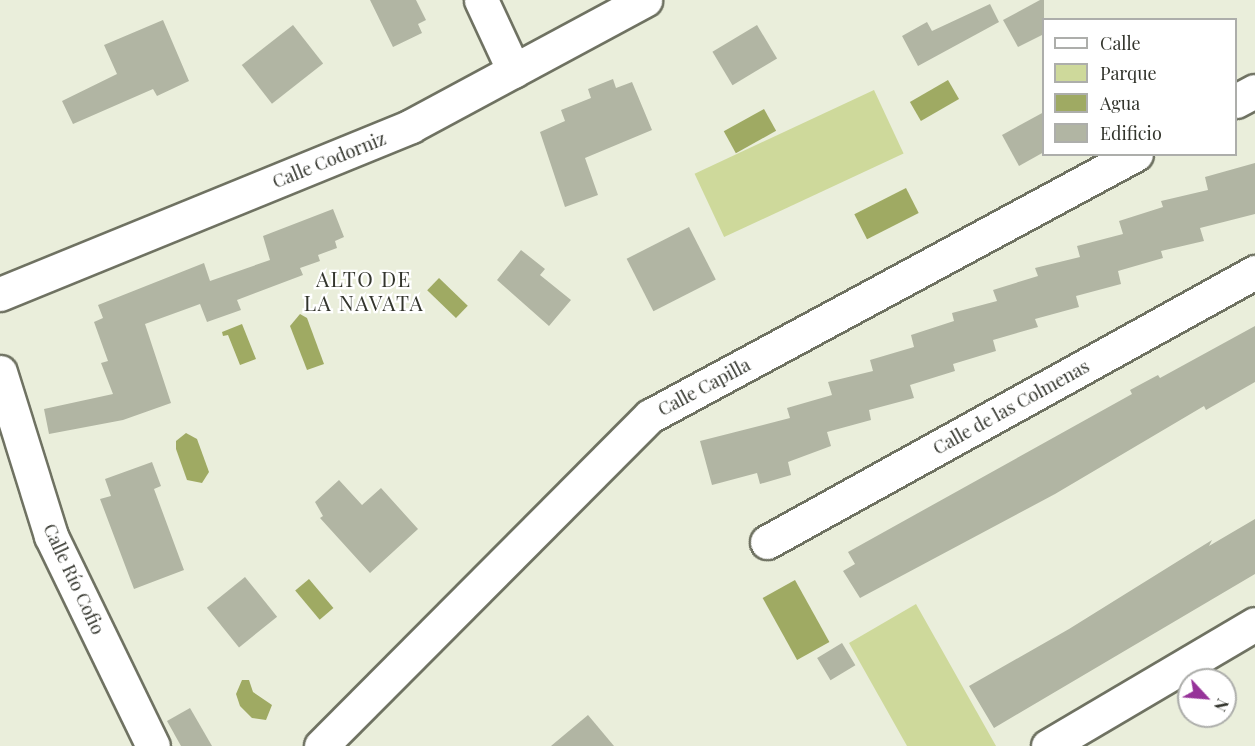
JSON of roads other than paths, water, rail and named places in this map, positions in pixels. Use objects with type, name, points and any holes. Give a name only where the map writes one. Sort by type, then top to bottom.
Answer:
[{"type":"street","points":[[481,0],[514,70]]},
{"type":"street","name":"Calle Codorniz","points":[[0,294],[411,126],[645,0]]},
{"type":"street","points":[[1237,100],[1255,91]]},
{"type":"street","name":"Calle Capilla","points":[[321,746],[650,416],[1132,156]]},
{"type":"street","name":"Calle de las Colmenas","points":[[767,542],[1255,272]]},
{"type":"street","name":"Calle Río Cofio","points":[[0,372],[51,536],[153,746]]},
{"type":"street","points":[[1048,746],[1255,624]]},
{"type":"water","points":[[948,80],[959,99],[921,121],[910,102]]},
{"type":"water","points":[[764,109],[776,131],[736,153],[724,131]]},
{"type":"water","points":[[906,188],[919,213],[867,239],[854,214]]},
{"type":"water","points":[[439,278],[468,306],[456,318],[427,290]]},
{"type":"water","points":[[300,314],[307,318],[324,364],[307,370],[290,326]]},
{"type":"water","points":[[242,324],[256,359],[240,365],[228,335],[223,336],[222,332]]},
{"type":"water","points":[[186,433],[197,439],[209,472],[202,483],[187,480],[176,449],[176,441]]},
{"type":"water","points":[[309,579],[333,608],[320,620],[295,591]]},
{"type":"water","points":[[795,580],[829,642],[797,660],[763,598]]},
{"type":"water","points":[[242,680],[249,680],[253,692],[272,705],[266,720],[252,718],[240,706],[236,694]]},
{"type":"district","name":"ALTO DE LA NAVATA","points":[[364,290]]}]
